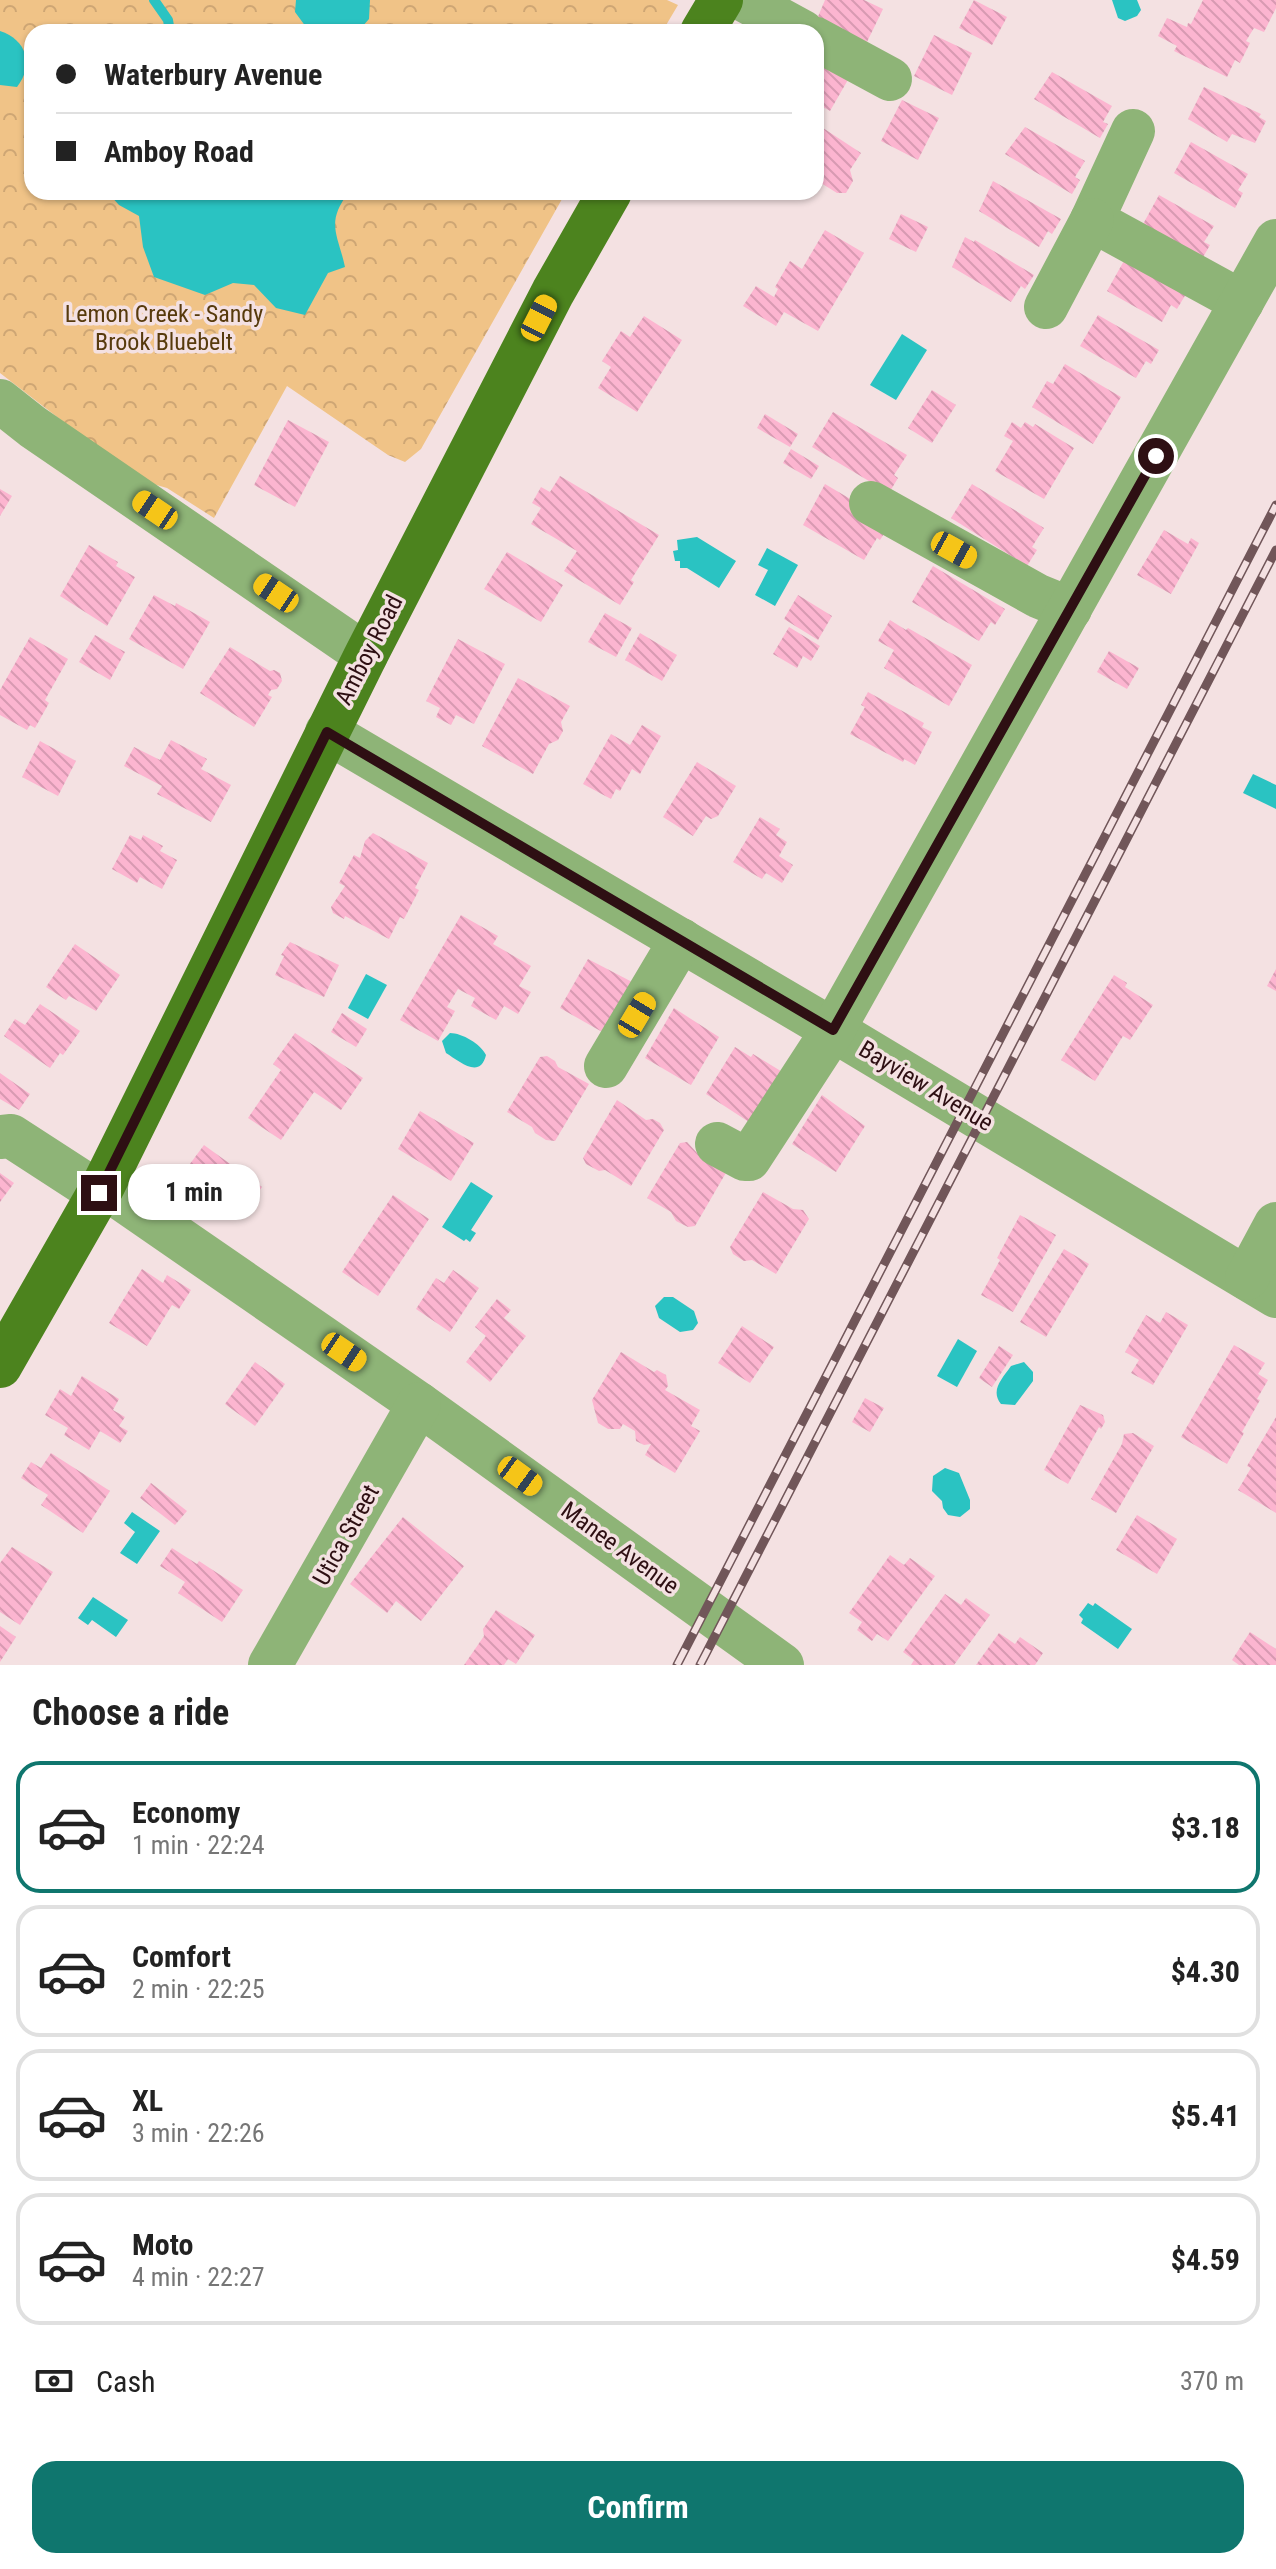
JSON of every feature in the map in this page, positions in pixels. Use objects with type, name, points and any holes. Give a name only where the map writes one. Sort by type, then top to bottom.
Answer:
[{"type":"main road","points":[[707,24],[721,0]]},
{"type":"main road","name":"Amboy Road","points":[[0,1366],[101,1190],[366,655],[553,292],[605,200]]},
{"type":"street","points":[[744,0],[788,24]]},
{"type":"street","points":[[824,43],[890,79]]},
{"type":"street","points":[[1046,307],[1092,220],[1133,131]]},
{"type":"street","points":[[1092,220],[1242,302]]},
{"type":"street","points":[[717,1144],[749,1159],[833,1030],[1276,241]]},
{"type":"street","points":[[0,401],[33,427],[366,655]]},
{"type":"street","points":[[871,503],[1038,596],[1070,609]]},
{"type":"street","name":"Bayview Avenue","points":[[327,732],[1261,1287]]},
{"type":"street","points":[[606,1066],[681,940]]},
{"type":"street","name":"Manee Avenue","points":[[0,1137],[11,1136],[101,1190],[419,1404],[782,1665]]},
{"type":"street","points":[[1261,1287],[1276,1224]]},
{"type":"street","name":"Utica Street","points":[[270,1665],[419,1404]]},
{"type":"green space","name":"Lemon Creek - Sandy Brook Bluebelt","points":[[0,0],[667,0],[678,5],[667,24],[24,24],[24,200],[561,200],[421,449],[405,462],[388,455],[287,386],[214,518],[167,488],[139,480],[0,373]]},
{"type":"water","points":[[296,0],[370,0],[369,19],[365,24],[304,24],[295,12]]},
{"type":"water","points":[[1112,0],[1137,0],[1141,10],[1137,16],[1125,21],[1118,18]]},
{"type":"water","points":[[0,31],[22,47],[24,73],[17,87],[0,85]]},
{"type":"water","points":[[114,200],[344,200],[337,212],[335,229],[345,267],[328,273],[305,315],[276,308],[254,285],[233,283],[205,295],[154,277],[143,247],[139,216]]},
{"type":"water","points":[[902,334],[927,350],[896,400],[870,385]]},
{"type":"water","points":[[697,537],[736,561],[719,588],[687,568],[680,568],[680,561],[675,561],[673,551],[678,550],[677,540]]},
{"type":"water","points":[[767,548],[798,565],[775,606],[755,595],[768,570],[758,565]]},
{"type":"water","points":[[1253,774],[1276,785],[1276,809],[1243,793]]},
{"type":"water","points":[[366,974],[387,985],[368,1019],[348,1008]]},
{"type":"water","points":[[450,1033],[465,1037],[480,1047],[486,1055],[479,1066],[463,1064],[446,1053],[442,1041]]},
{"type":"water","points":[[471,1182],[493,1196],[471,1230],[476,1233],[470,1242],[442,1227]]},
{"type":"water","points":[[664,1297],[673,1297],[694,1311],[698,1323],[693,1330],[680,1332],[659,1318],[655,1306]]},
{"type":"water","points":[[958,1339],[977,1351],[957,1387],[937,1376]]},
{"type":"water","points":[[1024,1362],[1033,1372],[1033,1381],[1015,1405],[1001,1404],[997,1389],[1001,1380],[1011,1366]]},
{"type":"water","points":[[945,1468],[959,1473],[970,1500],[970,1509],[960,1517],[948,1515],[942,1501],[932,1491],[933,1476]]},
{"type":"water","points":[[132,1512],[160,1531],[137,1564],[120,1553],[135,1532],[124,1523]]},
{"type":"water","points":[[93,1597],[128,1620],[116,1637],[92,1620],[88,1625],[78,1618]]},
{"type":"water","points":[[1088,1603],[1093,1606],[1095,1603],[1132,1629],[1118,1649],[1081,1623],[1083,1619],[1079,1615]]},
{"type":"building","points":[[825,0],[864,0],[883,9],[866,44],[817,19]]},
{"type":"building","points":[[974,0],[1007,17],[992,45],[959,28]]},
{"type":"building","points":[[1203,0],[1276,0],[1276,8],[1264,32],[1254,28],[1246,41],[1250,43],[1240,63],[1235,60],[1227,77],[1174,51],[1177,46],[1158,36],[1167,18],[1187,27],[1188,23],[1191,24]]},
{"type":"building","points":[[934,35],[972,53],[952,95],[914,76]]},
{"type":"building","points":[[824,63],[849,78],[830,111],[824,108]]},
{"type":"building","points":[[1052,72],[1112,106],[1103,122],[1108,124],[1100,138],[1034,99]]},
{"type":"building","points":[[1204,87],[1261,114],[1259,117],[1266,121],[1255,143],[1232,134],[1227,142],[1188,119]]},
{"type":"building","points":[[902,100],[939,118],[918,160],[881,141]]},
{"type":"building","points":[[1025,127],[1085,161],[1075,177],[1080,180],[1072,194],[1005,154]]},
{"type":"building","points":[[824,129],[861,153],[850,170],[853,181],[846,193],[837,193],[824,185]]},
{"type":"building","points":[[1191,142],[1248,174],[1238,190],[1243,193],[1235,208],[1174,173]]},
{"type":"building","points":[[993,181],[1061,219],[1052,234],[1048,231],[1039,247],[979,211]]},
{"type":"building","points":[[1159,195],[1214,226],[1204,242],[1210,245],[1202,259],[1142,226]]},
{"type":"building","points":[[901,214],[928,227],[916,252],[889,239]]},
{"type":"building","points":[[825,230],[864,253],[818,331],[784,312],[776,326],[743,306],[756,286],[774,297],[778,289],[775,287],[790,261],[802,269]]},
{"type":"building","points":[[965,237],[1034,275],[1025,289],[1021,286],[1011,302],[952,267]]},
{"type":"building","points":[[1125,259],[1186,294],[1177,309],[1171,305],[1162,322],[1107,291]]},
{"type":"building","points":[[1098,315],[1159,350],[1151,364],[1146,361],[1136,378],[1080,346]]},
{"type":"building","points":[[644,316],[682,340],[637,412],[598,388],[611,367],[602,361],[621,331],[630,337]]},
{"type":"building","points":[[1065,364],[1121,397],[1093,444],[1032,407],[1047,381],[1053,384]]},
{"type":"building","points":[[932,390],[956,405],[932,443],[908,428]]},
{"type":"building","points":[[833,412],[907,455],[894,475],[898,478],[889,493],[812,447]]},
{"type":"building","points":[[765,414],[798,434],[790,447],[757,428]]},
{"type":"building","points":[[288,420],[329,442],[295,507],[254,485]]},
{"type":"building","points":[[1012,422],[1021,428],[1025,422],[1033,427],[1035,424],[1074,448],[1044,499],[995,471],[1013,441],[1004,436]]},
{"type":"building","points":[[791,449],[819,466],[811,479],[783,463]]},
{"type":"building","points":[[560,476],[659,535],[631,580],[634,582],[620,605],[564,571],[577,551],[531,524],[541,508],[532,503],[541,487],[550,492]]},
{"type":"building","points":[[825,484],[891,523],[880,540],[877,538],[864,560],[803,525]]},
{"type":"building","points":[[972,484],[1044,528],[1032,547],[1037,550],[1027,566],[951,518]]},
{"type":"building","points":[[0,489],[12,496],[0,516]]},
{"type":"building","points":[[1164,530],[1188,544],[1191,538],[1199,543],[1171,594],[1137,575]]},
{"type":"building","points":[[89,545],[118,562],[116,566],[135,577],[107,626],[60,596]]},
{"type":"building","points":[[507,552],[563,585],[541,622],[484,589]]},
{"type":"building","points":[[933,566],[1005,609],[995,625],[991,622],[979,641],[912,602]]},
{"type":"building","points":[[154,595],[210,622],[183,669],[129,639]]},
{"type":"building","points":[[798,595],[832,616],[818,640],[784,619]]},
{"type":"building","points":[[605,613],[632,628],[616,657],[588,642]]},
{"type":"building","points":[[890,620],[972,665],[949,706],[884,668],[894,650],[878,641]]},
{"type":"building","points":[[789,627],[820,646],[811,661],[803,656],[797,668],[773,654]]},
{"type":"building","points":[[640,633],[677,655],[662,681],[625,660]]},
{"type":"building","points":[[95,635],[125,652],[110,680],[79,662]]},
{"type":"building","points":[[30,637],[68,659],[45,700],[49,703],[35,728],[30,725],[27,730],[0,715],[0,690]]},
{"type":"building","points":[[458,639],[505,664],[474,724],[456,715],[451,725],[436,717],[440,708],[426,701]]},
{"type":"building","points":[[230,647],[270,671],[280,673],[282,681],[277,689],[271,690],[268,695],[272,697],[254,727],[200,693]]},
{"type":"building","points":[[1109,651],[1139,668],[1127,689],[1097,672]]},
{"type":"building","points":[[518,678],[570,706],[561,722],[563,731],[558,740],[549,744],[533,774],[482,746]]},
{"type":"building","points":[[868,692],[924,723],[922,727],[932,732],[915,765],[904,759],[903,762],[850,734],[865,707],[861,705]]},
{"type":"building","points":[[642,725],[661,736],[640,774],[632,769],[620,791],[616,789],[611,799],[583,784],[611,734],[630,745]]},
{"type":"building","points":[[171,740],[207,759],[201,769],[231,785],[211,822],[157,794],[162,786],[124,766],[134,747],[160,760]]},
{"type":"building","points":[[40,741],[76,761],[58,796],[22,777]]},
{"type":"building","points":[[697,762],[736,786],[718,816],[711,819],[706,816],[693,836],[663,817]]},
{"type":"building","points":[[760,817],[780,829],[776,835],[787,842],[779,856],[793,865],[782,883],[766,873],[762,879],[733,862]]},
{"type":"building","points":[[373,833],[428,863],[415,888],[419,890],[389,939],[333,913],[331,907],[345,886],[339,883],[354,855],[360,858],[365,841]]},
{"type":"building","points":[[130,835],[141,840],[143,835],[163,846],[160,851],[177,860],[162,889],[140,877],[137,883],[112,869]]},
{"type":"building","points":[[461,915],[498,936],[493,944],[531,966],[519,986],[531,992],[518,1014],[504,1006],[496,1020],[471,1006],[475,998],[458,989],[447,1007],[455,1011],[438,1041],[400,1020]]},
{"type":"building","points":[[290,942],[339,965],[324,997],[275,975],[284,956],[281,955]]},
{"type":"building","points":[[75,944],[120,975],[96,1011],[69,996],[66,1000],[46,987]]},
{"type":"building","points":[[588,959],[636,984],[604,1033],[560,1008]]},
{"type":"building","points":[[1276,969],[1276,991],[1267,986]]},
{"type":"building","points":[[1114,975],[1127,983],[1125,987],[1153,1005],[1130,1040],[1123,1036],[1095,1081],[1061,1060]]},
{"type":"building","points":[[40,1004],[80,1031],[50,1068],[4,1036],[15,1019],[25,1025]]},
{"type":"building","points":[[674,1008],[719,1037],[691,1085],[645,1058]]},
{"type":"building","points":[[342,1013],[367,1029],[356,1047],[331,1032]]},
{"type":"building","points":[[295,1033],[363,1078],[341,1110],[314,1092],[281,1140],[248,1118],[281,1070],[273,1064]]},
{"type":"building","points":[[735,1047],[784,1073],[752,1124],[706,1094]]},
{"type":"building","points":[[547,1056],[558,1067],[589,1084],[555,1141],[546,1140],[507,1112],[540,1057]]},
{"type":"building","points":[[0,1073],[30,1094],[19,1110],[0,1099]]},
{"type":"building","points":[[822,1095],[865,1126],[836,1172],[792,1144]]},
{"type":"building","points":[[617,1100],[646,1120],[653,1119],[660,1123],[664,1130],[631,1186],[605,1170],[599,1171],[586,1164],[583,1158]]},
{"type":"building","points":[[420,1111],[474,1143],[451,1181],[398,1149]]},
{"type":"building","points":[[687,1142],[698,1154],[727,1171],[695,1226],[688,1227],[676,1221],[671,1212],[647,1198],[680,1143]]},
{"type":"building","points":[[204,1145],[262,1187],[240,1218],[181,1176]]},
{"type":"building","points":[[0,1173],[14,1183],[0,1202]]},
{"type":"building","points":[[763,1192],[793,1209],[803,1210],[809,1219],[776,1274],[752,1260],[744,1261],[733,1254],[730,1247]]},
{"type":"building","points":[[393,1195],[429,1219],[378,1296],[342,1272]]},
{"type":"building","points":[[1020,1215],[1056,1235],[1013,1312],[981,1295]]},
{"type":"building","points":[[1064,1249],[1089,1264],[1046,1337],[1020,1322]]},
{"type":"building","points":[[142,1269],[163,1283],[167,1275],[191,1290],[179,1309],[172,1305],[147,1346],[109,1323]]},
{"type":"building","points":[[453,1270],[479,1288],[450,1332],[416,1309],[436,1278],[444,1283]]},
{"type":"building","points":[[497,1299],[511,1310],[504,1318],[526,1336],[490,1382],[466,1362],[486,1336],[475,1327]]},
{"type":"building","points":[[1166,1312],[1188,1325],[1153,1385],[1131,1373],[1139,1360],[1125,1352],[1146,1315],[1160,1323]]},
{"type":"building","points":[[742,1326],[774,1347],[750,1383],[718,1363]]},
{"type":"building","points":[[1234,1345],[1265,1363],[1258,1374],[1268,1380],[1227,1464],[1181,1437]]},
{"type":"building","points":[[999,1346],[1013,1355],[992,1387],[979,1378]]},
{"type":"building","points":[[621,1352],[654,1372],[657,1370],[666,1375],[668,1386],[665,1390],[700,1410],[691,1426],[700,1431],[675,1473],[645,1455],[651,1444],[636,1441],[635,1431],[623,1424],[620,1429],[608,1429],[598,1423],[592,1400]]},
{"type":"building","points":[[255,1362],[285,1384],[255,1426],[225,1404]]},
{"type":"building","points":[[82,1376],[119,1399],[113,1410],[125,1417],[119,1426],[128,1431],[120,1443],[100,1431],[89,1450],[64,1435],[68,1428],[45,1415],[60,1389],[71,1396]]},
{"type":"building","points":[[865,1398],[884,1408],[870,1432],[852,1422]]},
{"type":"building","points":[[1080,1405],[1103,1415],[1105,1422],[1101,1429],[1099,1427],[1068,1484],[1044,1470]]},
{"type":"building","points":[[1276,1417],[1276,1513],[1238,1490],[1251,1468],[1247,1466]]},
{"type":"building","points":[[1133,1433],[1154,1446],[1116,1513],[1091,1499],[1122,1444],[1124,1434]]},
{"type":"building","points":[[51,1453],[110,1491],[83,1533],[41,1505],[48,1495],[21,1478],[31,1462],[41,1468]]},
{"type":"building","points":[[151,1483],[187,1511],[175,1525],[140,1498]]},
{"type":"building","points":[[1137,1515],[1177,1539],[1157,1574],[1116,1550]]},
{"type":"building","points":[[403,1517],[464,1566],[421,1621],[396,1601],[387,1613],[350,1584]]},
{"type":"building","points":[[12,1547],[53,1572],[20,1625],[0,1612],[0,1563]]},
{"type":"building","points":[[172,1548],[197,1564],[199,1561],[243,1590],[222,1622],[178,1593],[185,1582],[160,1566]]},
{"type":"building","points":[[890,1555],[904,1565],[910,1558],[935,1576],[888,1641],[877,1634],[872,1641],[857,1630],[862,1622],[849,1613]]},
{"type":"building","points":[[945,1594],[961,1605],[966,1598],[990,1615],[954,1665],[911,1665],[914,1660],[903,1652]]},
{"type":"building","points":[[496,1610],[535,1635],[516,1664],[508,1659],[504,1665],[464,1665],[484,1636],[483,1629]]},
{"type":"building","points":[[0,1626],[16,1637],[0,1662]]},
{"type":"building","points":[[1250,1632],[1276,1649],[1276,1665],[1239,1665],[1232,1660]]},
{"type":"building","points":[[999,1633],[1015,1644],[1020,1637],[1043,1653],[1035,1665],[976,1665]]},
{"type":"waterway","points":[[154,0],[169,24]]},
{"type":"railway","points":[[677,1665],[1276,505]]},
{"type":"railway","points":[[700,1665],[1276,550]]},
{"type":"route","points":[[99,1193],[327,732],[833,1030],[1156,456]]}]
